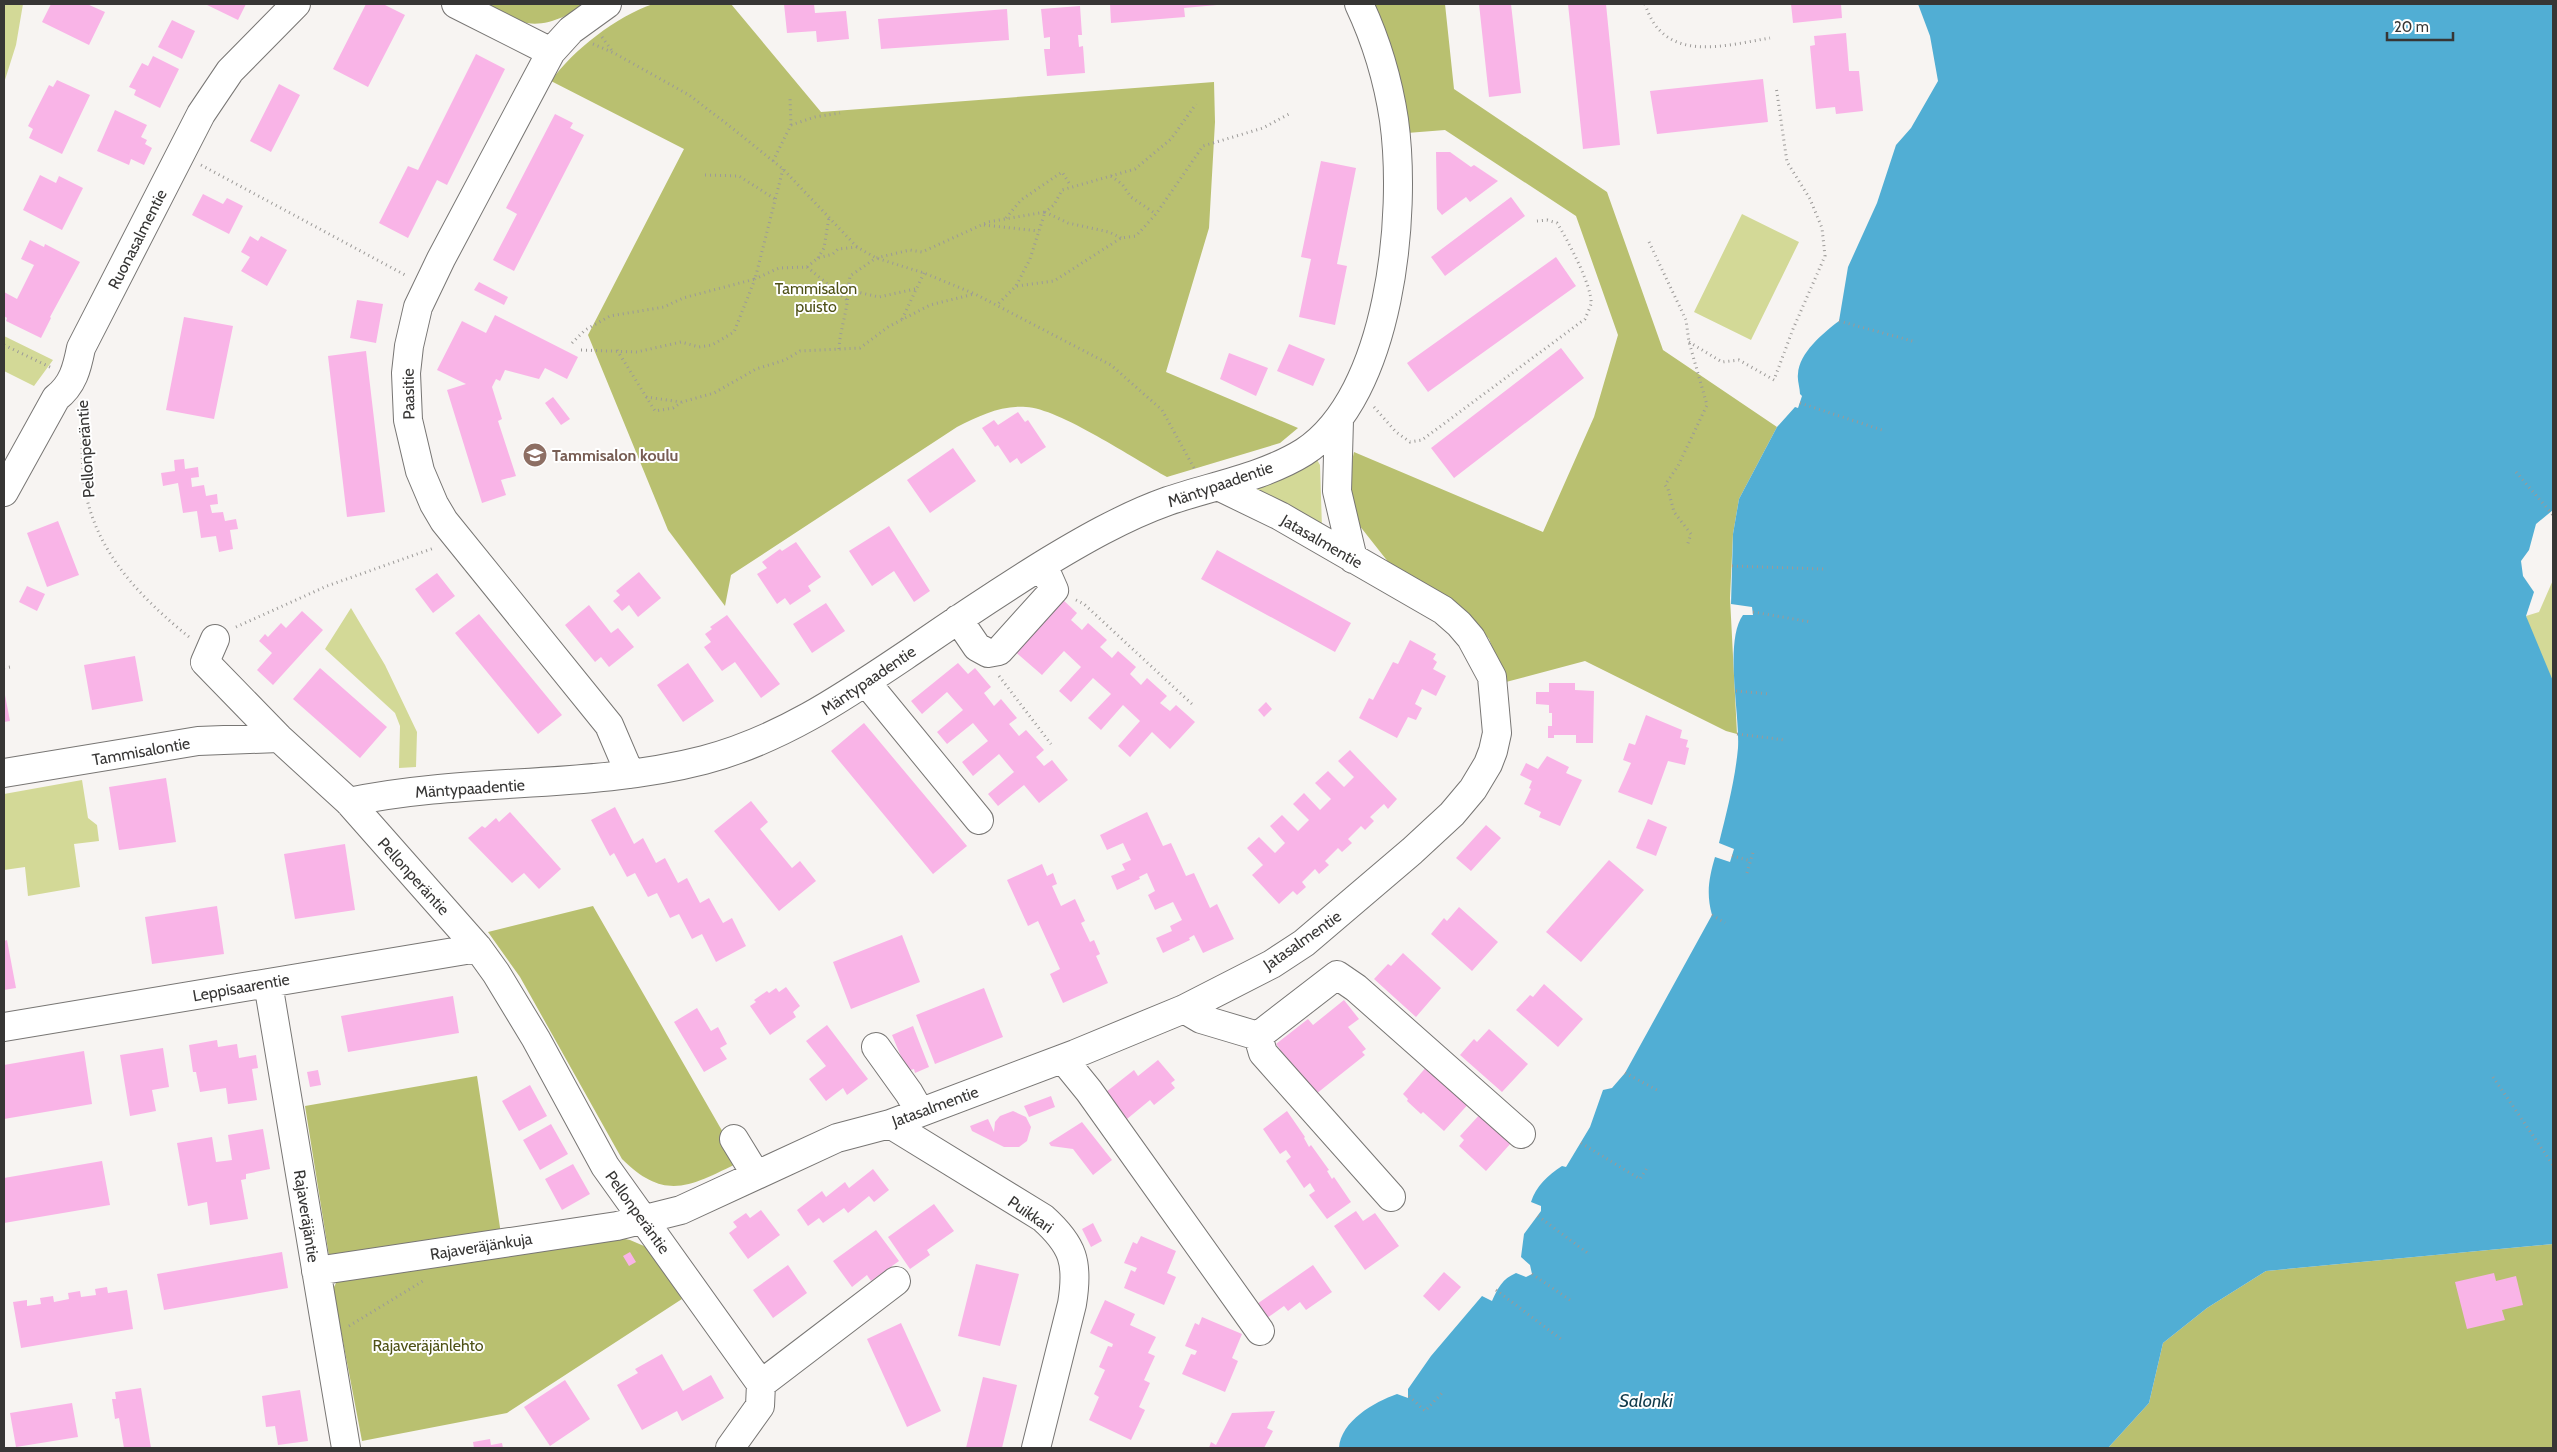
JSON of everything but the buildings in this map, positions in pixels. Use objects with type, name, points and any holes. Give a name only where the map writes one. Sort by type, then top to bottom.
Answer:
[{"type":"street","name":"Ruonasalmentie","points":[[4,492],[56,398],[67,390],[76,369],[81,348],[200,114],[230,71],[296,4]]},
{"type":"street","points":[[456,4],[551,52]]},
{"type":"street","name":"Paasitie","points":[[608,4],[571,30],[551,52],[450,242],[418,307],[409,346],[406,374],[408,420],[420,471],[434,504],[444,521],[609,725],[630,774]]},
{"type":"street","name":"Mäntypaadentie","points":[[349,802],[390,793],[592,779],[630,774],[690,763],[745,748],[816,714],[1043,565],[1130,516],[1167,502],[1208,480],[1276,466],[1305,451],[1339,420],[1356,390],[1379,329],[1389,288],[1395,245],[1399,179],[1394,118],[1387,84],[1371,31],[1359,4]]},
{"type":"street","name":"Mäntypaadentie","points":[[1339,420],[1337,490],[1353,559]]},
{"type":"street","name":"Jatasalmentie","points":[[645,1220],[681,1210],[837,1138],[890,1124],[1063,1059],[1184,1008],[1272,964],[1304,943],[1344,911],[1452,814],[1473,789],[1493,751],[1497,713],[1492,677],[1471,638],[1459,624],[1443,610],[1280,516],[1208,480]]},
{"type":"street","points":[[958,619],[977,647],[988,653],[999,651],[1054,590],[1043,565]]},
{"type":"street","name":"Pellonperäntie","points":[[210,650],[279,738],[349,802],[478,948],[496,973],[536,1039],[605,1166],[762,1384]]},
{"type":"street","points":[[866,682],[979,820]]},
{"type":"street","name":"Tammisalontie","points":[[4,774],[198,741],[279,738]]},
{"type":"street","name":"Leppisaarentie","points":[[4,1027],[478,948]]},
{"type":"street","points":[[1258,1036],[1337,975],[1356,988],[1521,1134]]},
{"type":"street","name":"Rajaveräjäntie","points":[[268,983],[346,1448]]},
{"type":"street","points":[[1184,1008],[1201,1018],[1258,1036]]},
{"type":"street","points":[[1258,1036],[1263,1053],[1391,1197]]},
{"type":"street","points":[[876,1047],[909,1093],[920,1112]]},
{"type":"street","points":[[1063,1059],[1260,1331]]},
{"type":"street","name":"Puikkari","points":[[890,1124],[1042,1218],[1063,1236],[1071,1253],[1075,1286],[1072,1304],[1036,1448]]},
{"type":"street","points":[[734,1139],[756,1175]]},
{"type":"street","name":"Rajaveräjänkuja","points":[[316,1271],[645,1220]]},
{"type":"street","points":[[730,1448],[760,1406],[762,1384],[896,1281]]},
{"type":"path","points":[[1645,4],[1650,20],[1664,36],[1682,46],[1719,47],[1770,38]]},
{"type":"path","points":[[600,47],[689,95],[783,169],[857,246],[876,258],[924,273],[975,294],[1111,366],[1162,410],[1208,480]]},
{"type":"path","points":[[1689,342],[1722,362],[1739,360],[1774,380],[1793,329],[1825,256],[1822,228],[1810,198],[1787,162],[1776,86]]},
{"type":"path","points":[[773,162],[791,125],[790,98]]},
{"type":"path","points":[[839,349],[840,331],[847,310],[850,276],[876,258],[910,250],[922,252],[983,225],[1045,212],[1054,205],[1062,190],[1070,186],[1092,183],[1135,169],[1170,139],[1196,104]]},
{"type":"path","points":[[791,125],[815,117],[840,113]]},
{"type":"path","points":[[1016,286],[1054,281],[1121,238],[1136,236],[1156,214],[1203,146],[1263,128],[1289,114]]},
{"type":"path","points":[[198,163],[413,280]]},
{"type":"path","points":[[581,350],[637,352],[680,342],[699,347],[712,345],[734,332],[756,279],[783,169]]},
{"type":"path","points":[[1006,219],[1021,200],[1062,172],[1070,186]]},
{"type":"path","points":[[705,175],[740,176],[775,199]]},
{"type":"path","points":[[1111,176],[1122,184],[1131,197],[1156,214]]},
{"type":"path","points":[[1045,212],[1068,223],[1109,232],[1121,238]]},
{"type":"path","points":[[997,305],[1016,286],[1030,259],[1045,212]]},
{"type":"path","points":[[572,343],[586,330],[610,316],[664,307],[683,298],[756,279],[779,268],[807,267],[818,258],[824,248],[830,217]]},
{"type":"path","points":[[1356,390],[1396,432],[1410,442],[1422,440],[1585,319],[1591,303],[1582,272],[1566,237],[1557,222],[1537,221]]},
{"type":"path","points":[[983,225],[1039,231]]},
{"type":"path","points":[[1649,242],[1686,320],[1689,342],[1707,404],[1678,466],[1665,484],[1674,512],[1691,534],[1687,546]]},
{"type":"path","points":[[818,258],[833,254],[838,249],[857,246]]},
{"type":"path","points":[[807,267],[848,300]]},
{"type":"path","points":[[902,320],[924,273]]},
{"type":"path","points":[[848,290],[879,297],[915,289]]},
{"type":"path","points":[[618,350],[645,397],[655,410],[673,408],[682,402],[714,393],[756,369],[785,360],[800,351],[860,348],[902,320],[930,305],[975,294]]},
{"type":"path","points":[[1839,321],[1916,342]]},
{"type":"path","points":[[4,345],[50,367]]},
{"type":"path","points":[[645,397],[682,402]]},
{"type":"path","name":"Pellonperäntie","points":[[81,404],[86,490],[99,534],[132,584],[168,619],[201,646],[210,650]]},
{"type":"path","points":[[1800,404],[1884,431]]},
{"type":"path","points":[[2516,472],[2553,515]]},
{"type":"path","points":[[210,650],[327,586],[435,548]]},
{"type":"path","points":[[1732,566],[1823,569]]},
{"type":"path","points":[[1054,590],[1084,604],[1193,705]]},
{"type":"path","points":[[1753,612],[1811,622]]},
{"type":"path","points":[[988,653],[1002,682],[1051,744]]},
{"type":"path","points":[[4,668],[10,667]]},
{"type":"path","points":[[1736,691],[1770,694]]},
{"type":"path","points":[[1737,734],[1785,740]]},
{"type":"path","points":[[1747,873],[1754,849]]},
{"type":"path","points":[[1732,856],[1751,861]]},
{"type":"path","points":[[1712,915],[1725,923]]},
{"type":"path","points":[[1625,1073],[1660,1090]]},
{"type":"path","points":[[2493,1077],[2553,1165]]},
{"type":"path","points":[[1581,1142],[1640,1179],[1647,1168]]},
{"type":"path","points":[[1538,1216],[1589,1254]]},
{"type":"path","points":[[1532,1274],[1570,1300]]},
{"type":"path","points":[[330,1355],[344,1328],[375,1312],[427,1279]]},
{"type":"path","points":[[1496,1290],[1561,1339]]},
{"type":"path","points":[[1409,1396],[1425,1411],[1442,1392]]},
{"type":"green space","points":[[4,4],[23,4],[16,45],[4,83]]},
{"type":"green space","points":[[488,4],[587,4],[558,19],[535,24],[517,20]]},
{"type":"green space","name":"Tammisalon puisto","points":[[653,4],[731,4],[821,112],[1214,82],[1215,122],[1209,228],[1166,372],[1298,428],[1280,443],[1167,477],[1077,425],[1057,416],[1026,407],[990,412],[957,427],[731,575],[725,606],[668,530],[588,335],[684,149],[551,81],[583,46],[597,35],[639,9]]},
{"type":"green space","points":[[1370,4],[1445,4],[1454,89],[1607,192],[1663,350],[1777,427],[1739,499],[1733,534],[1730,598],[1737,734],[1726,731],[1585,661],[1506,682],[1489,639],[1468,614],[1389,563],[1359,525],[1346,488],[1354,452],[1543,532],[1594,417],[1618,335],[1576,216],[1445,130],[1407,133]]},
{"type":"green space","points":[[1742,214],[1799,242],[1751,340],[1694,312]]},
{"type":"green space","points":[[4,336],[53,360],[34,386],[4,371]]},
{"type":"green space","points":[[1316,458],[1320,465],[1322,528],[1253,489]]},
{"type":"green space","points":[[2553,580],[2553,756],[2526,616],[2539,612]]},
{"type":"green space","points":[[351,608],[385,665],[417,732],[416,767],[399,768],[400,726],[395,713],[325,649]]},
{"type":"green space","points":[[82,780],[88,818],[97,825],[99,841],[74,844],[80,887],[28,896],[25,867],[4,870],[4,794]]},
{"type":"green space","points":[[593,906],[740,1162],[693,1183],[680,1186],[652,1181],[638,1173],[622,1159],[520,977],[488,932]]},
{"type":"green space","points":[[477,1076],[501,1234],[330,1262],[305,1106]]},
{"type":"green space","name":"Rajaveräjänlehto","points":[[609,1236],[630,1240],[651,1249],[682,1299],[507,1413],[362,1441],[333,1289],[338,1279]]},
{"type":"green space","points":[[2553,1244],[2553,1448],[2108,1448],[2149,1403],[2163,1343],[2207,1308],[2266,1271]]},
{"type":"water","name":"Salonki","points":[[1918,4],[2553,4],[2553,510],[2536,524],[2529,550],[2521,561],[2523,576],[2534,592],[2526,616],[2553,681],[2553,1244],[2266,1271],[2207,1308],[2163,1343],[2149,1403],[2108,1448],[1339,1448],[1341,1438],[1346,1429],[1352,1421],[1369,1407],[1397,1394],[1408,1398],[1408,1389],[1431,1356],[1482,1296],[1492,1301],[1507,1278],[1516,1273],[1526,1277],[1532,1274],[1530,1265],[1521,1257],[1524,1234],[1541,1211],[1541,1206],[1531,1202],[1533,1196],[1547,1177],[1562,1166],[1566,1167],[1590,1127],[1603,1090],[1612,1088],[1625,1073],[1712,915],[1709,886],[1715,857],[1730,862],[1734,849],[1719,843],[1733,784],[1738,748],[1734,642],[1737,627],[1743,615],[1753,615],[1752,607],[1731,604],[1733,534],[1739,499],[1777,427],[1795,407],[1798,408],[1802,396],[1798,379],[1799,366],[1813,344],[1839,321],[1848,267],[1877,203],[1896,145],[1911,128],[1938,81],[1930,36]]},
{"type":"place","name":"Tammisalon koulu","points":[[535,455]]}]
